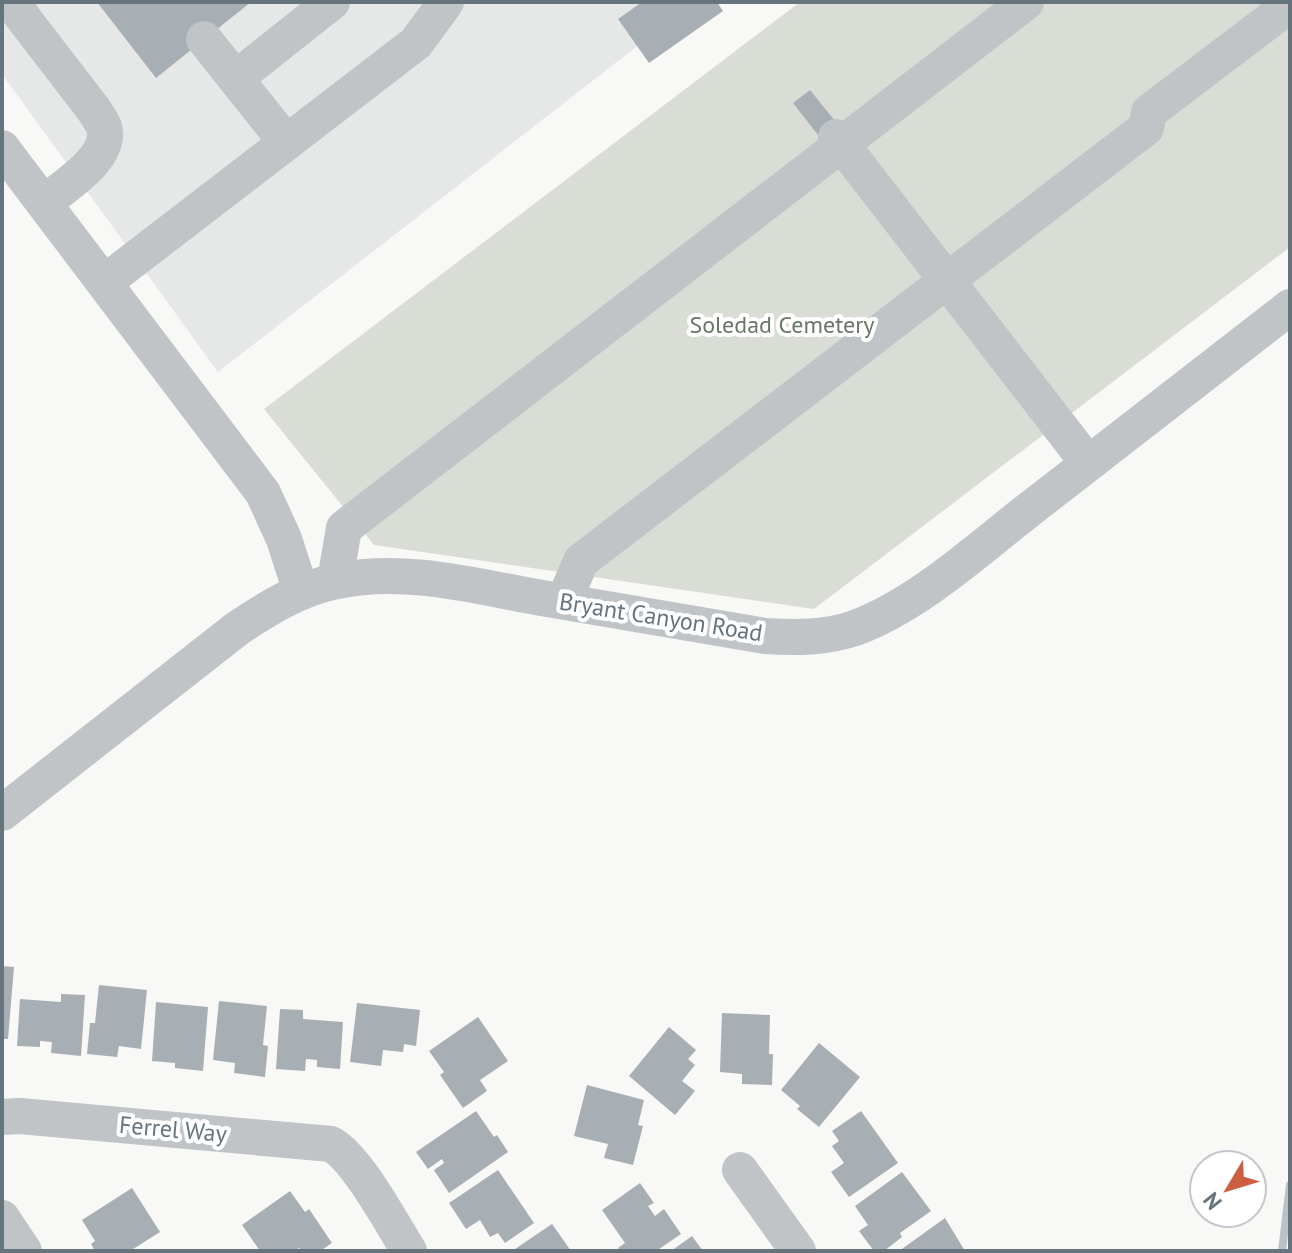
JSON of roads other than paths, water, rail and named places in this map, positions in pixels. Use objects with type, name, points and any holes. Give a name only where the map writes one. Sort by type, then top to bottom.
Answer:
[{"type":"street","points":[[11,2],[94,110],[104,128],[104,144],[98,158],[44,203]]},
{"type":"street","points":[[236,78],[332,2]]},
{"type":"street","points":[[105,282],[416,43],[446,2]]},
{"type":"street","points":[[2,148],[263,493],[284,539],[318,586],[344,528],[839,140],[1026,2]]},
{"type":"street","points":[[564,601],[581,561],[1146,128],[1149,112],[1290,5]]},
{"type":"street","points":[[204,39],[286,142]]},
{"type":"street","points":[[839,140],[1088,463]]},
{"type":"street","name":"Bryant Canyon Road","points":[[2,813],[238,628],[270,607],[318,586],[370,576],[432,578],[765,636],[800,638],[831,635],[880,617],[905,602],[1290,307]]},
{"type":"street","name":"Ferrel Way","points":[[2,1117],[20,1116],[331,1144],[342,1150],[409,1251]]},
{"type":"street","points":[[740,1170],[798,1251]]},
{"type":"street","points":[[2,1218],[24,1251]]},
{"type":"waterway","points":[[1282,1251],[1290,1185]]},
{"type":"park label","name":"Soledad Cemetery","points":[[782,324]]}]
